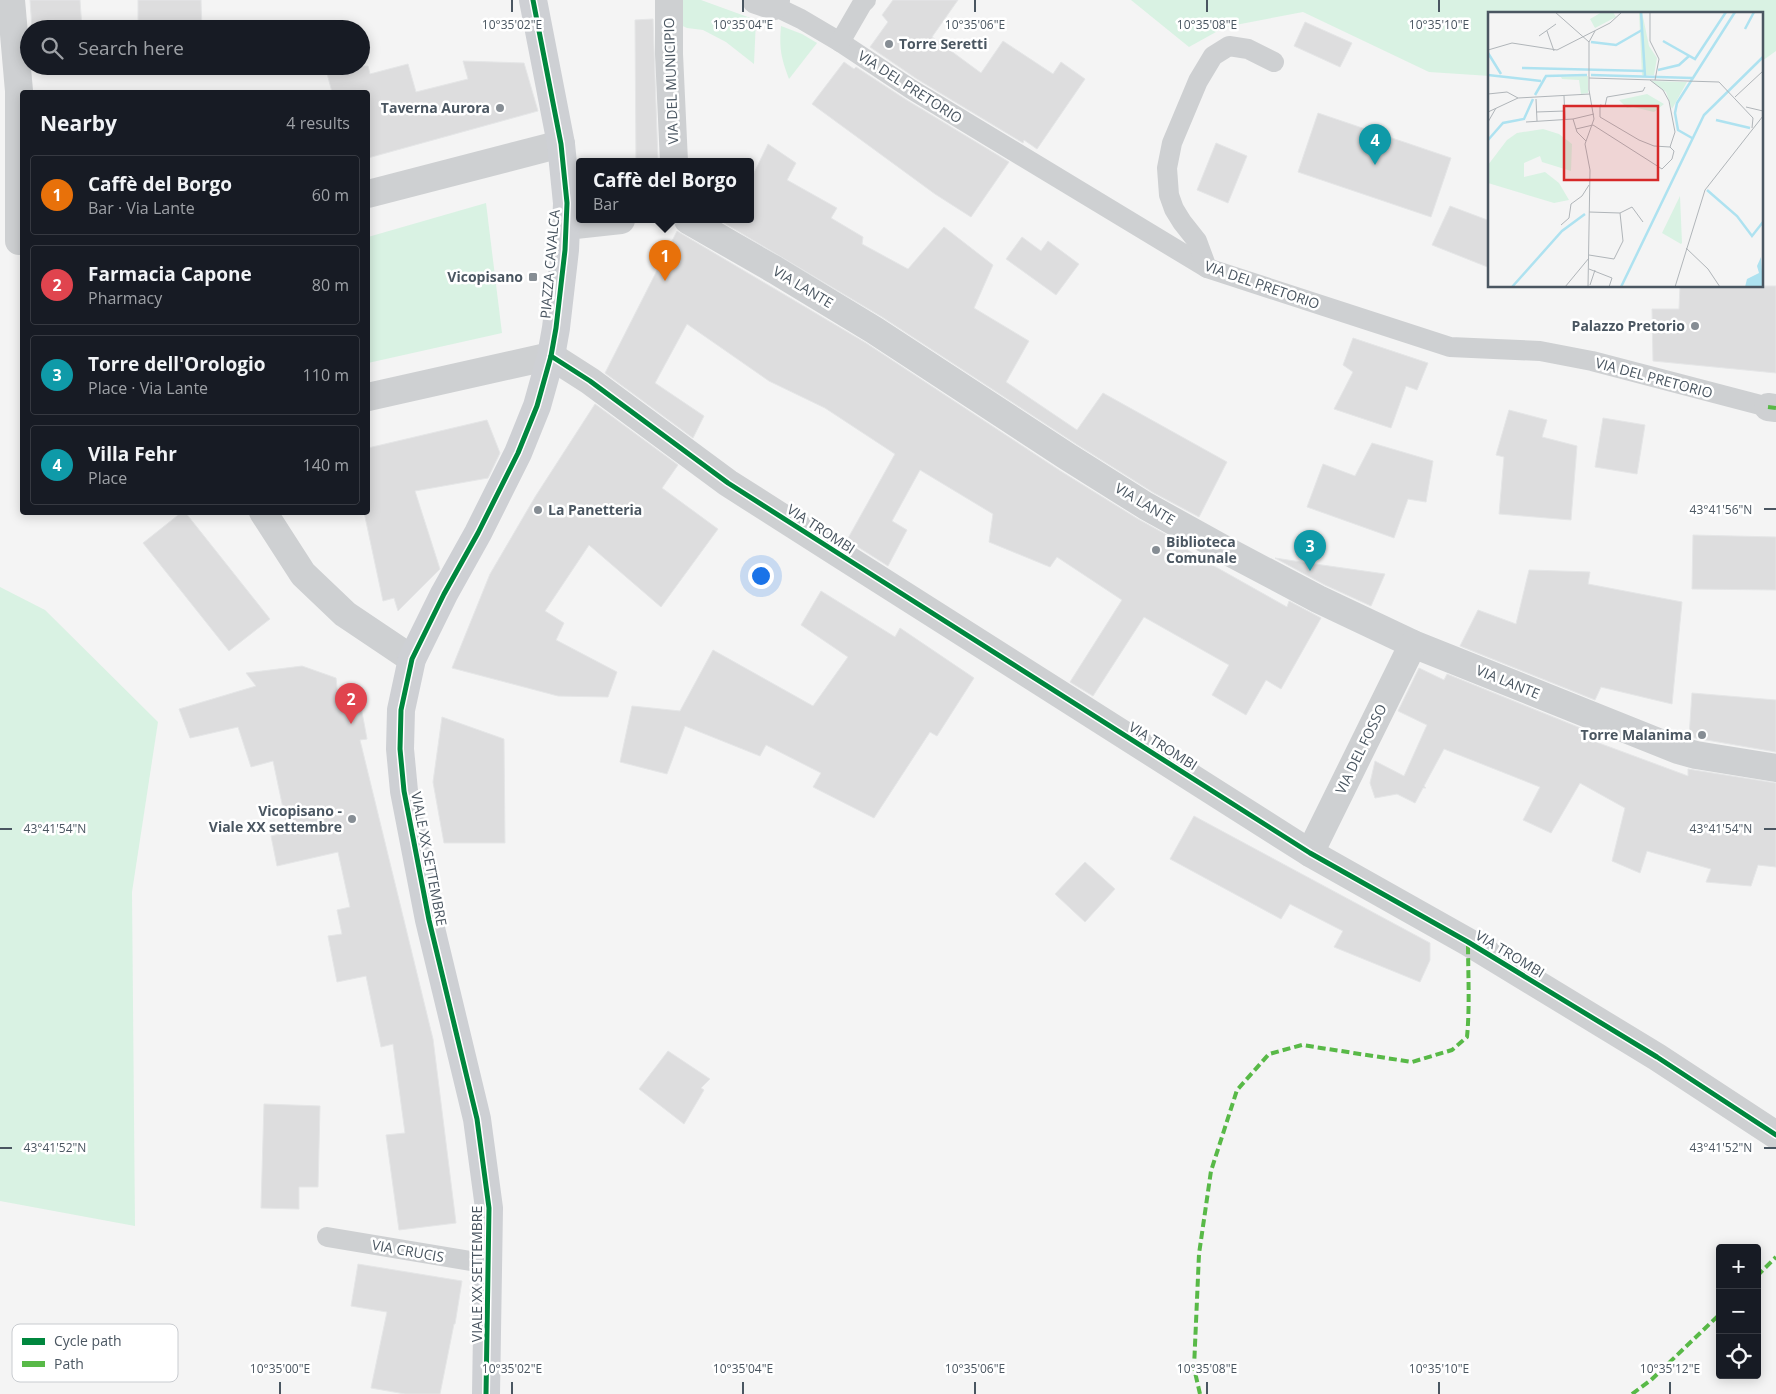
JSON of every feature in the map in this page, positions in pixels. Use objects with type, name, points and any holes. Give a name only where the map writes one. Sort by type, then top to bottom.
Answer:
[{"type":"street","points":[[11,0],[9,92],[14,241]]},
{"type":"street","name":"PIAZZA CAVALCA","points":[[533,0],[561,144],[567,203],[565,250],[551,356]]},
{"type":"street","name":"VIA DEL MUNICIPIO","points":[[669,0],[669,54],[674,158]]},
{"type":"street","points":[[370,193],[561,144]]},
{"type":"street","points":[[566,226],[594,223]]},
{"type":"street","name":"VIA LANTE","points":[[693,223],[874,330],[1146,506],[1318,600],[1413,644],[1678,750],[1696,755],[1776,768]]},
{"type":"street","points":[[370,397],[551,356]]},
{"type":"street","name":"VIALE XX SETTEMBRE","points":[[486,1394],[490,1208],[477,1119],[429,920],[404,792],[400,749],[401,710],[412,659],[518,453],[537,406],[551,356]]},
{"type":"street","name":"VIA TROMBI","points":[[551,356],[590,381],[728,483],[1310,853],[1468,942],[1657,1056],[1776,1135]]},
{"type":"street","points":[[265,515],[303,574],[345,614],[412,659]]},
{"type":"street","name":"VIA DEL FOSSO","points":[[1310,853],[1413,644]]},
{"type":"lane","points":[[840,42],[866,0]]},
{"type":"lane","name":"VIA DEL PRETORIO","points":[[769,2],[840,42],[927,99],[1206,268],[1450,347],[1540,351],[1592,361],[1772,407]]},
{"type":"lane","points":[[1206,268],[1197,241],[1174,209],[1169,195],[1167,168],[1172,144],[1198,81],[1213,56],[1230,46],[1248,49],[1274,62]]},
{"type":"lane","name":"VIA CRUCIS","points":[[327,1236],[489,1264]]},
{"type":"green space","points":[[677,0],[701,0],[756,20],[754,64],[726,42],[703,30],[687,28],[676,23]]},
{"type":"green space","points":[[1131,0],[1776,0],[1776,51],[1764,60],[1764,12],[1488,12],[1488,76],[1429,72],[1303,12],[1225,27],[1189,47]]},
{"type":"green space","points":[[781,26],[802,34],[817,43],[789,79],[781,53]]},
{"type":"green space","points":[[486,203],[502,333],[370,363],[370,236]]},
{"type":"green space","points":[[0,587],[45,610],[158,722],[132,892],[135,1226],[0,1201]]},
{"type":"building","points":[[30,0],[80,0],[81,20],[31,20]]},
{"type":"building","points":[[138,0],[201,0],[202,20],[138,20]]},
{"type":"building","points":[[893,0],[958,0],[932,37],[981,73],[1003,41],[1053,74],[1061,62],[1085,79],[1037,149],[1024,140],[1023,143],[917,79],[870,47],[888,22],[882,15]]},
{"type":"building","points":[[653,19],[658,158],[636,158],[635,20]]},
{"type":"building","points":[[1305,22],[1352,43],[1340,67],[1294,46]]},
{"type":"building","points":[[463,61],[524,63],[538,111],[370,157],[370,90],[331,90],[327,75],[370,75],[408,64],[416,92],[468,79]]},
{"type":"building","points":[[844,62],[854,69],[856,67],[1009,162],[971,217],[935,194],[812,104]]},
{"type":"building","points":[[1318,113],[1451,158],[1431,217],[1298,172]]},
{"type":"building","points":[[1216,143],[1247,156],[1228,203],[1197,190]]},
{"type":"building","points":[[768,144],[796,163],[787,180],[837,208],[831,218],[863,237],[862,244],[908,269],[944,227],[993,265],[974,308],[1029,341],[1006,382],[1077,430],[1103,393],[1227,462],[1199,517],[1154,493],[882,317],[724,223],[754,223],[754,173]]},
{"type":"building","points":[[1450,206],[1488,220],[1488,267],[1432,245]]},
{"type":"building","points":[[677,231],[866,343],[1059,470],[1138,519],[1185,545],[1183,547],[1207,562],[1287,607],[1289,601],[1321,618],[1281,689],[1266,680],[1246,715],[1212,695],[1229,665],[1144,617],[1093,696],[1070,682],[1122,600],[1057,557],[1050,567],[989,542],[993,514],[920,470],[892,521],[907,530],[888,566],[847,540],[895,454],[825,408],[769,381],[687,324],[655,383],[704,416],[693,438],[605,373]]},
{"type":"building","points":[[1022,237],[1041,251],[1048,241],[1079,264],[1056,295],[1006,259]]},
{"type":"building","name":"Palazzo Pretorio","points":[[1764,286],[1776,286],[1776,373],[1653,361],[1652,309],[1679,309],[1680,288],[1764,288]]},
{"type":"building","points":[[1353,338],[1428,363],[1417,390],[1406,386],[1391,428],[1334,409],[1353,372],[1343,365]]},
{"type":"building","points":[[595,404],[678,465],[662,488],[718,529],[661,607],[589,545],[545,611],[564,623],[556,640],[617,672],[608,697],[558,696],[452,668],[490,574],[535,497]]},
{"type":"building","points":[[1509,410],[1547,420],[1542,437],[1577,446],[1571,520],[1499,514],[1504,457],[1496,455]]},
{"type":"building","points":[[1603,418],[1645,425],[1637,474],[1595,467]]},
{"type":"building","points":[[487,420],[500,453],[488,478],[415,491],[440,569],[398,611],[394,598],[383,601],[365,515],[370,515],[370,448]]},
{"type":"building","points":[[1372,443],[1433,461],[1426,502],[1408,499],[1394,538],[1307,507],[1323,464],[1355,476]]},
{"type":"building","points":[[178,515],[187,515],[270,619],[229,651],[143,543]]},
{"type":"building","points":[[1693,535],[1776,537],[1776,590],[1692,589]]},
{"type":"building","points":[[1275,558],[1385,574],[1371,606],[1325,585]]},
{"type":"building","points":[[1529,570],[1590,572],[1588,584],[1682,602],[1672,704],[1601,687],[1595,700],[1460,646],[1478,610],[1516,624]]},
{"type":"building","points":[[821,591],[895,637],[900,628],[974,678],[937,736],[930,732],[874,818],[813,787],[821,773],[766,745],[760,756],[685,726],[667,774],[620,762],[632,706],[680,711],[713,650],[813,706],[848,657],[801,625]]},
{"type":"building","points":[[302,666],[336,678],[338,697],[359,696],[367,739],[360,740],[433,1039],[456,1223],[399,1230],[386,1135],[405,1133],[393,1044],[381,1047],[366,976],[337,982],[328,936],[342,934],[337,910],[350,907],[338,852],[277,866],[271,836],[288,832],[273,761],[251,767],[238,727],[190,738],[179,709],[256,686],[246,673]]},
{"type":"building","points":[[1419,668],[1444,680],[1447,674],[1583,729],[1580,736],[1688,776],[1688,769],[1776,783],[1776,867],[1758,865],[1751,886],[1706,882],[1711,869],[1647,851],[1640,873],[1612,861],[1625,808],[1580,783],[1551,833],[1523,820],[1540,787],[1444,749],[1424,786],[1426,788],[1423,788],[1415,803],[1397,794],[1375,798],[1370,783],[1375,761],[1404,776],[1427,725],[1398,711]]},
{"type":"building","points":[[1692,693],[1776,700],[1776,752],[1689,737]]},
{"type":"building","points":[[442,717],[504,739],[505,843],[444,843],[433,782]]},
{"type":"building","points":[[1194,816],[1430,943],[1430,960],[1420,982],[1334,947],[1343,931],[1290,904],[1281,919],[1170,859]]},
{"type":"building","points":[[1085,862],[1115,889],[1085,922],[1055,894]]},
{"type":"building","points":[[668,1051],[710,1079],[701,1088],[704,1090],[684,1124],[639,1089]]},
{"type":"building","points":[[264,1104],[320,1106],[318,1187],[299,1187],[299,1209],[261,1208]]},
{"type":"building","points":[[358,1264],[462,1281],[440,1394],[405,1394],[371,1388],[387,1312],[351,1306]]},
{"type":"marked path","points":[[1768,407],[1776,408]]},
{"type":"marked path","points":[[1200,1394],[1194,1368],[1199,1254],[1211,1171],[1237,1090],[1269,1054],[1302,1045],[1412,1062],[1452,1050],[1467,1037],[1469,1001],[1468,942]]},
{"type":"marked path","points":[[1761,1272],[1776,1257]]},
{"type":"marked path","points":[[1632,1394],[1651,1380],[1716,1318]]},
{"type":"cycle path","points":[[486,1394],[489,1208],[477,1119],[429,920],[404,791],[400,749],[401,710],[412,659],[518,453],[537,406],[551,356],[565,250],[567,203],[561,144],[533,0]]},
{"type":"cycle path","points":[[551,356],[590,381],[728,483],[844,557],[1310,853],[1468,942],[1657,1057],[1776,1135]]},
{"type":"place","name":"Torre Seretti","points":[[889,44]]},
{"type":"place","name":"Taverna Aurora","points":[[500,108]]},
{"type":"place","name":"Villa Fehr","points":[[1375,165]]},
{"type":"place","name":"Vicopisano","points":[[533,277]]},
{"type":"place","name":"Caffè del Borgo","points":[[665,281]]},
{"type":"place","name":"Palazzo Pretorio","points":[[1695,326]]},
{"type":"place","name":"La Panetteria","points":[[538,510]]},
{"type":"place","name":"Biblioteca Comunale","points":[[1156,550]]},
{"type":"place","name":"Torre dell'Orologio","points":[[1310,571]]},
{"type":"place","name":"Farmacia Capone","points":[[351,724]]},
{"type":"place","name":"Torre Malanima","points":[[1702,735]]},
{"type":"place","name":"Vicopisano - Viale XX settembre","points":[[352,819]]}]
